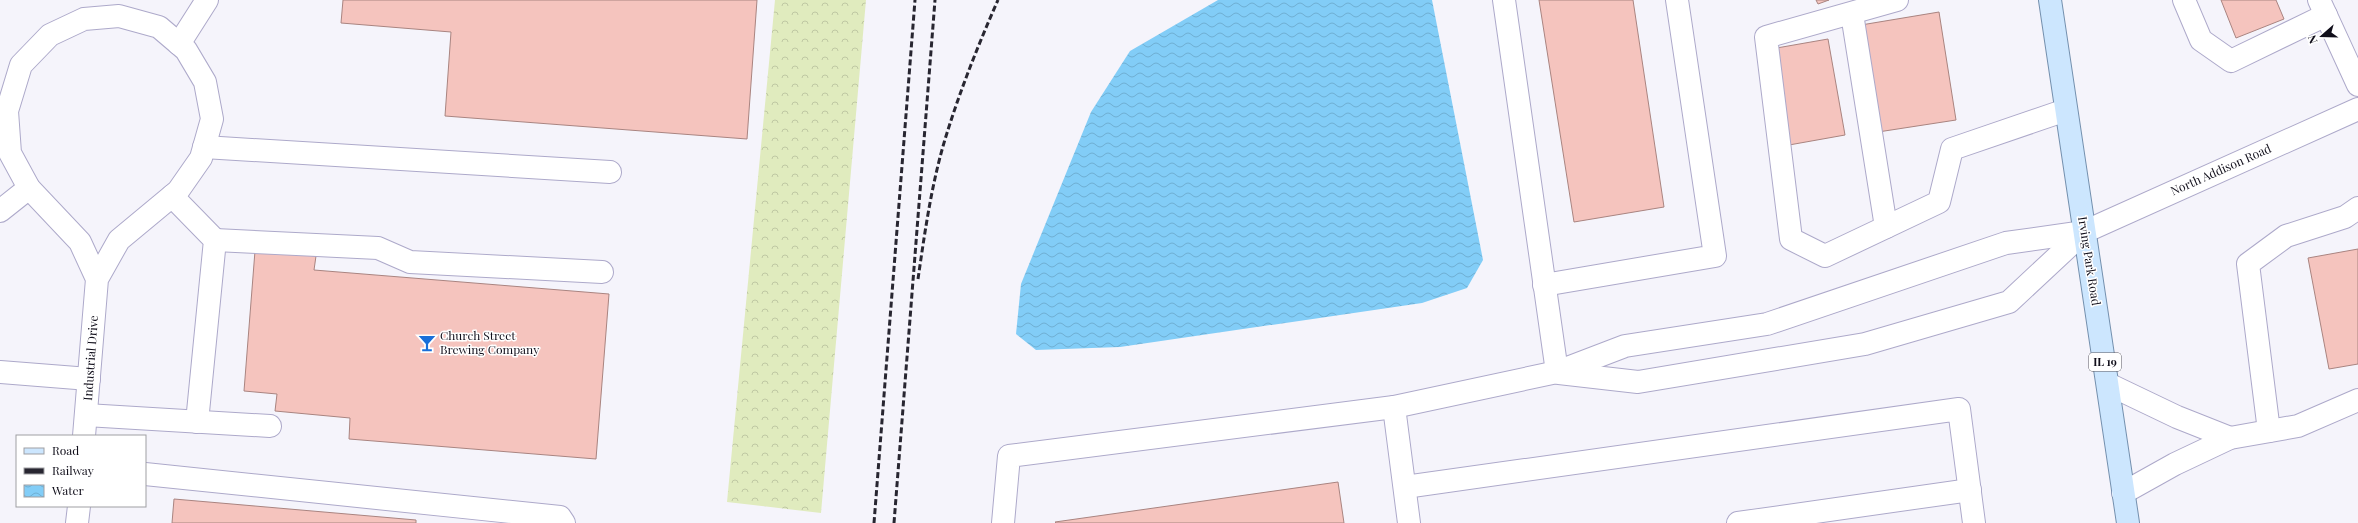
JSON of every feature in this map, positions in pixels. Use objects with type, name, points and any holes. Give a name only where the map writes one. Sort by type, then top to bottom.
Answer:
[{"type":"main road","name":"Irving Park Road","points":[[2050,0],[2128,523]]},
{"type":"street","points":[[179,44],[207,0]]},
{"type":"street","points":[[1504,0],[1557,372]]},
{"type":"street","points":[[1544,285],[1715,256],[1677,0]]},
{"type":"street","points":[[1897,0],[1852,14],[1766,37],[1791,239],[1825,256],[1939,202],[1952,149],[2066,110]]},
{"type":"street","points":[[2184,0],[2202,40],[2231,61],[2322,8],[2358,85]]},
{"type":"street","points":[[1852,14],[1886,227]]},
{"type":"street","name":"Industrial Drive","points":[[85,426],[97,280],[119,240],[172,196],[201,158],[212,119],[205,82],[186,50],[158,26],[119,16],[84,19],[50,35],[21,65],[3,111],[10,153],[29,188],[80,242],[97,280]]},
{"type":"street","name":"North Addison Road","points":[[2084,232],[2358,109]]},
{"type":"street","points":[[204,147],[610,172]]},
{"type":"street","points":[[0,211],[29,188]]},
{"type":"street","points":[[172,196],[215,240],[378,248],[410,262],[602,272]]},
{"type":"street","points":[[2269,431],[2248,264],[2286,236],[2345,217],[2358,208]]},
{"type":"street","points":[[1557,372],[1638,382],[1865,344],[2009,302],[2084,232]]},
{"type":"street","points":[[1003,523],[1009,456],[1394,406],[1557,372],[1625,346],[1767,324],[2006,243],[2084,232]]},
{"type":"street","points":[[197,422],[215,240]]},
{"type":"street","points":[[0,372],[89,379]]},
{"type":"street","points":[[2108,384],[2177,417],[2230,438]]},
{"type":"street","points":[[2124,493],[2174,464],[2230,438],[2298,426],[2358,400]]},
{"type":"street","points":[[1394,406],[1409,523]]},
{"type":"street","points":[[1405,487],[1959,409],[1974,523]]},
{"type":"street","points":[[85,426],[197,422],[270,426]]},
{"type":"street","points":[[146,474],[560,516],[564,523]]},
{"type":"street","points":[[1738,523],[1970,490]]},
{"type":"street","points":[[77,523],[79,507]]},
{"type":"green space","points":[[775,0],[866,0],[821,513],[727,502]]},
{"type":"water","points":[[1218,0],[1432,0],[1483,260],[1467,288],[1422,303],[1120,347],[1036,350],[1016,334],[1021,284],[1091,112],[1130,51]]},
{"type":"building","points":[[343,0],[757,0],[747,139],[445,116],[451,32],[341,23]]},
{"type":"building","points":[[1539,0],[1633,0],[1664,207],[1574,222]]},
{"type":"building","points":[[1816,0],[1829,0],[1818,4]]},
{"type":"building","points":[[2221,0],[2276,0],[2284,19],[2236,38]]},
{"type":"building","points":[[1939,12],[1956,120],[1878,132],[1861,25]]},
{"type":"building","points":[[1828,39],[1845,135],[1789,145],[1771,49]]},
{"type":"building","points":[[2358,249],[2358,364],[2329,369],[2308,258]]},
{"type":"building","name":"Church Street Brewing Company","points":[[255,251],[316,256],[314,270],[609,294],[596,459],[349,439],[350,418],[275,411],[277,394],[244,391]]},
{"type":"building","points":[[1338,482],[1344,523],[1055,522]]},
{"type":"building","points":[[174,499],[416,520],[416,523],[172,523]]},
{"type":"railway","points":[[874,523],[915,0]]},
{"type":"railway","points":[[894,523],[935,0]]},
{"type":"railway","points":[[918,279],[923,243],[937,169],[952,116],[977,49],[998,0]]},
{"type":"place","name":"Church Street Brewing Company","points":[[427,343]]}]
